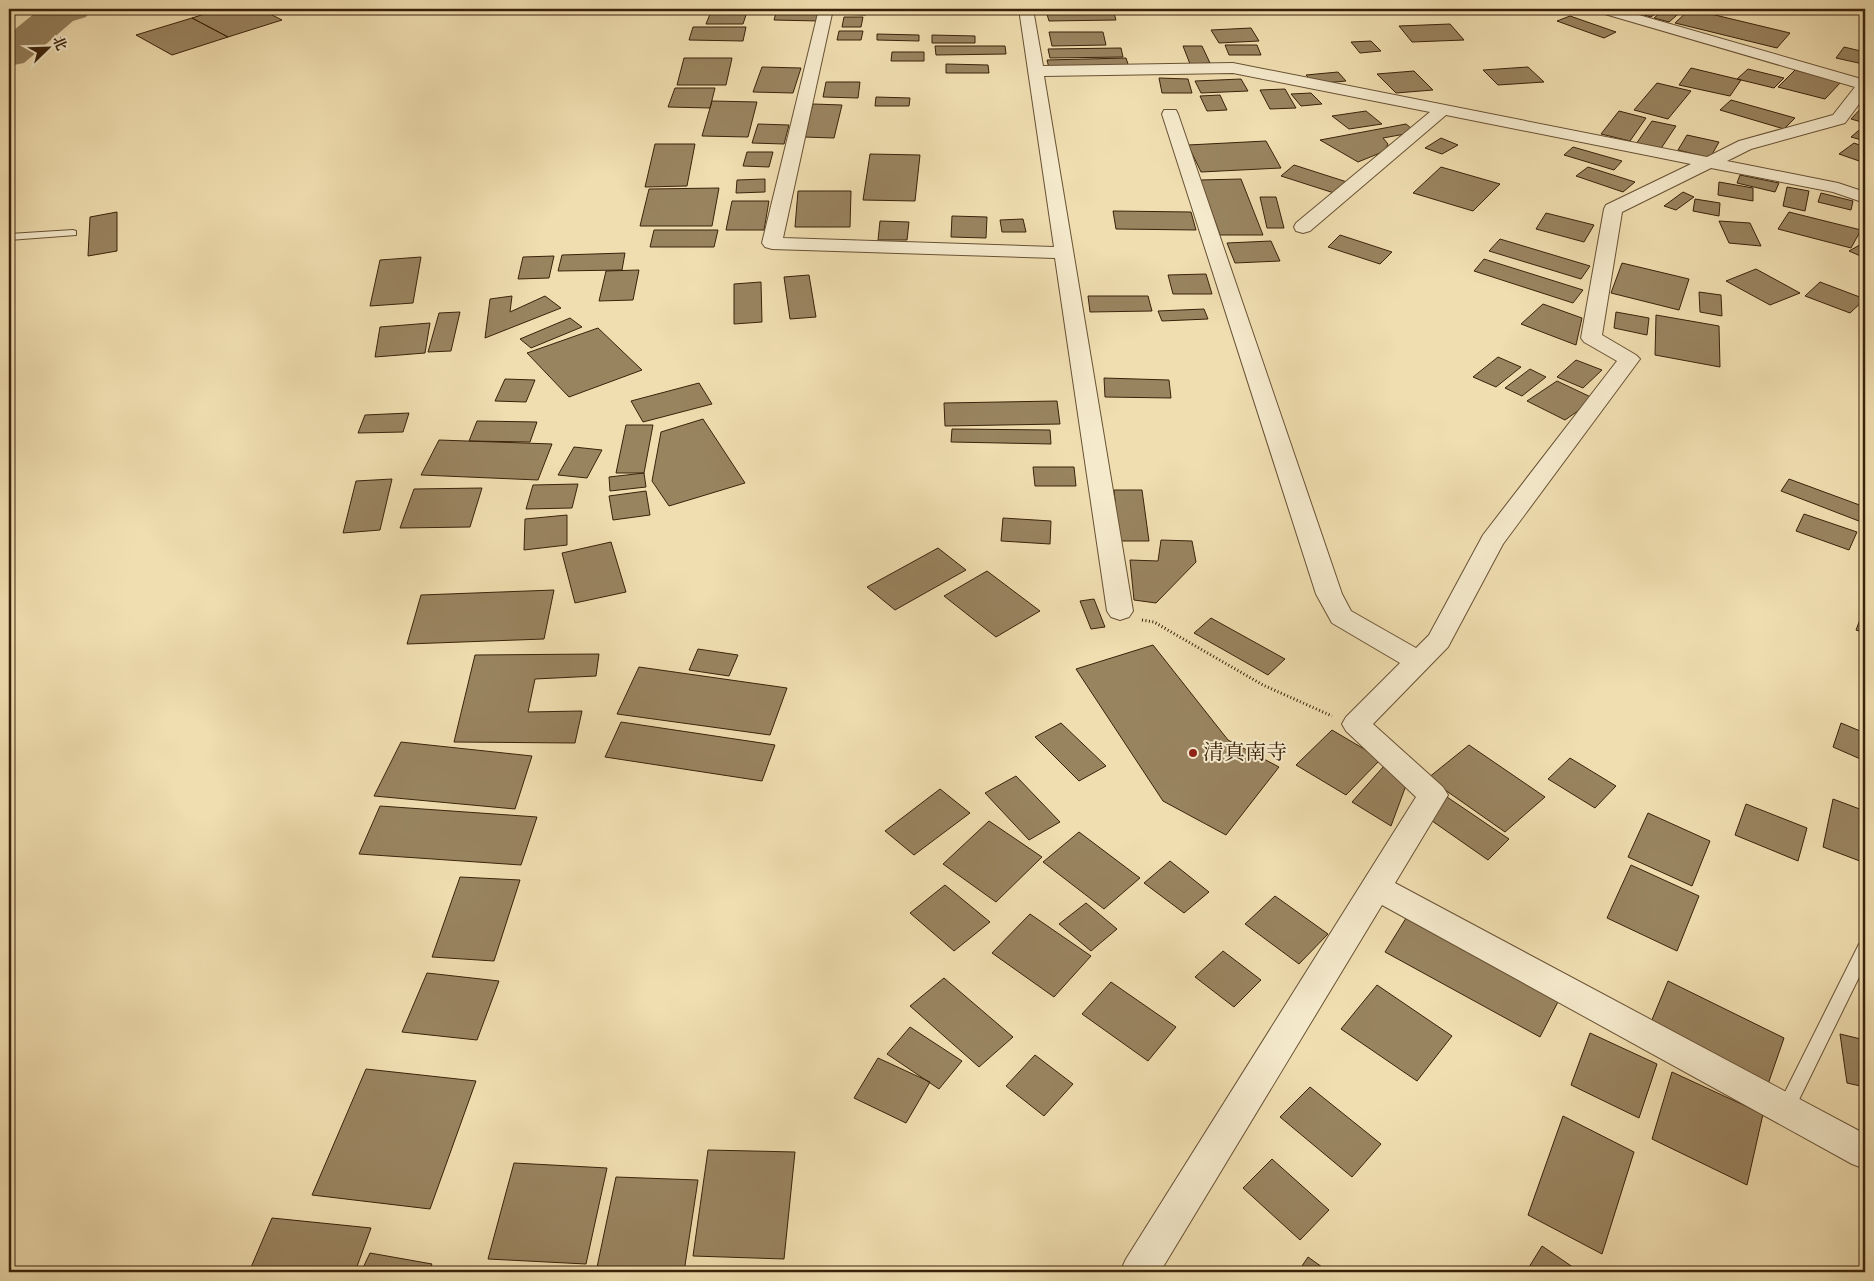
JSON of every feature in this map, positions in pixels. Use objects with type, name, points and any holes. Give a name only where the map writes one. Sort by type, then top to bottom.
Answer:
[{"type":"street","points":[[826,9],[772,242],[1064,253]]},
{"type":"street","points":[[1026,9],[1120,611]]},
{"type":"street","points":[[1139,1272],[1433,795],[1356,724],[1439,641],[1492,541],[1629,359],[1591,338],[1613,209],[1746,146],[1839,118],[1865,85],[1603,9]]},
{"type":"street","points":[[1035,71],[1233,68],[1838,188],[1865,198]]},
{"type":"street","points":[[1303,227],[1442,110]]},
{"type":"street","points":[[1170,114],[1329,594],[1341,617],[1419,662]]},
{"type":"street","points":[[1376,887],[1865,1152]]},
{"type":"lane","points":[[9,238],[73,233]]},
{"type":"lane","points":[[1786,1108],[1865,949]]},
{"type":"path","points":[[1120,611],[1131,618],[1154,622],[1277,693],[1309,708],[1356,724]]},
{"type":"building","points":[[220,9],[260,9],[282,20],[228,37],[192,18]]},
{"type":"building","points":[[712,9],[748,9],[743,24],[706,24]]},
{"type":"building","points":[[777,9],[821,9],[819,21],[774,20]]},
{"type":"building","points":[[837,9],[868,9],[866,15],[835,14]]},
{"type":"building","points":[[1326,9],[1358,9],[1361,13],[1328,13]]},
{"type":"building","points":[[1365,9],[1392,9],[1395,12],[1367,12]]},
{"type":"building","points":[[1547,9],[1582,9],[1586,13],[1549,12]]},
{"type":"building","points":[[1624,9],[1656,9],[1660,10],[1651,17]]},
{"type":"building","points":[[1665,9],[1684,9],[1669,22],[1654,18]]},
{"type":"building","points":[[1690,9],[1790,33],[1777,48],[1675,23]]},
{"type":"building","points":[[1113,10],[1116,20],[1049,21],[1046,11]]},
{"type":"building","points":[[1570,16],[1616,32],[1604,38],[1557,21]]},
{"type":"building","points":[[844,17],[863,17],[861,27],[842,27]]},
{"type":"building","points":[[192,18],[228,37],[172,55],[136,35]]},
{"type":"building","points":[[1450,24],[1464,40],[1412,42],[1399,26]]},
{"type":"building","points":[[693,27],[746,27],[743,41],[689,40]]},
{"type":"building","points":[[1251,28],[1259,41],[1219,43],[1211,30]]},
{"type":"building","points":[[839,31],[863,31],[861,40],[837,40]]},
{"type":"building","points":[[1049,32],[1103,32],[1106,45],[1052,46]]},
{"type":"building","points":[[877,34],[919,35],[919,41],[877,40]]},
{"type":"building","points":[[932,35],[975,36],[975,43],[932,43]]},
{"type":"building","points":[[1371,41],[1381,51],[1360,53],[1351,42]]},
{"type":"building","points":[[1225,45],[1257,45],[1261,55],[1229,55]]},
{"type":"building","points":[[935,46],[1005,46],[1006,54],[936,55]]},
{"type":"building","points":[[1183,46],[1202,46],[1210,63],[1190,64]]},
{"type":"building","points":[[1844,47],[1865,52],[1863,64],[1836,58]]},
{"type":"building","points":[[1121,48],[1123,57],[1050,58],[1048,49]]},
{"type":"building","points":[[892,52],[924,52],[924,61],[891,61]]},
{"type":"building","points":[[684,58],[732,58],[726,85],[677,85]]},
{"type":"building","points":[[1126,58],[1129,67],[1049,68],[1047,60]]},
{"type":"building","points":[[946,64],[988,65],[989,73],[946,73]]},
{"type":"building","points":[[762,67],[801,68],[793,93],[753,92]]},
{"type":"building","points":[[1528,67],[1544,82],[1498,85],[1483,70]]},
{"type":"building","points":[[1691,68],[1741,80],[1730,96],[1679,85]]},
{"type":"building","points":[[1748,69],[1784,78],[1774,88],[1737,79]]},
{"type":"building","points":[[1795,70],[1841,82],[1825,99],[1778,87]]},
{"type":"building","points":[[1414,71],[1433,90],[1396,93],[1377,74]]},
{"type":"building","points":[[1338,72],[1346,81],[1314,84],[1306,75]]},
{"type":"building","points":[[1159,78],[1188,79],[1192,93],[1162,93]]},
{"type":"building","points":[[1241,79],[1248,91],[1201,93],[1195,81]]},
{"type":"building","points":[[826,82],[860,82],[858,98],[823,97]]},
{"type":"building","points":[[1657,83],[1691,91],[1668,119],[1634,110]]},
{"type":"building","points":[[675,88],[715,88],[710,108],[668,107]]},
{"type":"building","points":[[1285,89],[1296,108],[1270,109],[1260,90]]},
{"type":"building","points":[[1311,93],[1322,104],[1301,106],[1291,94]]},
{"type":"building","points":[[1220,95],[1227,110],[1207,111],[1200,96]]},
{"type":"building","points":[[876,97],[910,98],[909,106],[875,106]]},
{"type":"building","points":[[1731,100],[1795,118],[1784,129],[1720,110]]},
{"type":"building","points":[[712,101],[757,102],[748,137],[702,136]]},
{"type":"building","points":[[813,104],[842,105],[834,138],[804,137]]},
{"type":"building","points":[[1865,104],[1865,123],[1851,119]]},
{"type":"building","points":[[1366,111],[1382,124],[1349,129],[1332,116]]},
{"type":"building","points":[[1619,111],[1646,118],[1630,141],[1601,134]]},
{"type":"building","points":[[1652,121],[1676,126],[1660,150],[1636,144]]},
{"type":"building","points":[[758,124],[789,125],[784,144],[752,143]]},
{"type":"building","points":[[1406,124],[1416,132],[1383,138],[1388,144],[1385,151],[1358,162],[1320,140]]},
{"type":"building","points":[[1865,125],[1865,141],[1851,137]]},
{"type":"building","points":[[1687,135],[1719,142],[1710,158],[1678,150]]},
{"type":"building","points":[[1441,138],[1458,145],[1442,154],[1425,148]]},
{"type":"building","points":[[1266,141],[1281,168],[1201,172],[1188,145]]},
{"type":"building","points":[[1854,143],[1865,147],[1865,163],[1839,154]]},
{"type":"building","points":[[655,144],[695,144],[687,186],[645,187]]},
{"type":"building","points":[[1573,147],[1622,161],[1614,170],[1564,155]]},
{"type":"building","points":[[747,152],[773,152],[769,167],[743,166]]},
{"type":"building","points":[[870,154],[920,155],[915,201],[863,200]]},
{"type":"building","points":[[1294,165],[1347,182],[1334,193],[1281,176]]},
{"type":"building","points":[[1441,167],[1500,184],[1473,211],[1413,193]]},
{"type":"building","points":[[1588,167],[1635,182],[1623,192],[1576,176]]},
{"type":"building","points":[[1740,175],[1779,183],[1775,192],[1737,183]]},
{"type":"building","points":[[765,179],[765,192],[736,193],[737,180]]},
{"type":"building","points":[[1241,179],[1263,235],[1220,235],[1200,180]]},
{"type":"building","points":[[1719,182],[1753,188],[1753,201],[1718,195]]},
{"type":"building","points":[[1787,187],[1809,191],[1805,211],[1783,206]]},
{"type":"building","points":[[719,188],[712,226],[640,226],[649,189]]},
{"type":"building","points":[[798,191],[851,191],[850,227],[795,227]]},
{"type":"building","points":[[1683,192],[1694,197],[1676,210],[1664,206]]},
{"type":"building","points":[[1821,193],[1853,201],[1851,210],[1818,202]]},
{"type":"building","points":[[1260,197],[1276,197],[1284,228],[1267,228]]},
{"type":"building","points":[[1695,199],[1720,203],[1719,216],[1693,211]]},
{"type":"building","points":[[732,201],[769,201],[764,230],[726,230]]},
{"type":"building","points":[[1113,211],[1191,212],[1196,230],[1116,229]]},
{"type":"building","points":[[117,212],[117,251],[88,256],[90,217]]},
{"type":"building","points":[[1789,212],[1861,230],[1851,248],[1778,229]]},
{"type":"building","points":[[1546,213],[1594,225],[1584,242],[1536,229]]},
{"type":"building","points":[[952,216],[987,217],[986,238],[951,237]]},
{"type":"building","points":[[1023,219],[1026,232],[1002,232],[1000,220]]},
{"type":"building","points":[[880,221],[909,222],[907,240],[878,240]]},
{"type":"building","points":[[1719,221],[1750,223],[1761,246],[1729,243]]},
{"type":"building","points":[[654,230],[718,230],[714,247],[650,247]]},
{"type":"building","points":[[1340,235],[1392,252],[1380,264],[1328,247]]},
{"type":"building","points":[[1500,239],[1590,266],[1581,279],[1489,251]]},
{"type":"building","points":[[1271,241],[1280,261],[1235,263],[1227,243]]},
{"type":"building","points":[[1865,242],[1865,258],[1849,251]]},
{"type":"building","points":[[625,253],[622,270],[558,271],[562,255]]},
{"type":"building","points":[[554,256],[549,278],[518,279],[523,257]]},
{"type":"building","points":[[421,257],[413,303],[370,306],[380,260]]},
{"type":"building","points":[[1484,259],[1583,290],[1573,303],[1474,271]]},
{"type":"building","points":[[1622,263],[1689,279],[1679,310],[1611,293]]},
{"type":"building","points":[[1756,269],[1800,293],[1770,305],[1726,281]]},
{"type":"building","points":[[639,270],[633,300],[599,301],[606,271]]},
{"type":"building","points":[[1206,274],[1212,294],[1173,294],[1168,275]]},
{"type":"building","points":[[809,275],[816,317],[790,319],[784,277]]},
{"type":"building","points":[[761,282],[762,322],[734,324],[734,284]]},
{"type":"building","points":[[1820,282],[1865,299],[1850,313],[1805,296]]},
{"type":"building","points":[[1699,292],[1721,295],[1722,316],[1700,312]]},
{"type":"building","points":[[512,296],[510,312],[545,296],[561,308],[485,338],[490,299]]},
{"type":"building","points":[[1088,296],[1148,296],[1152,311],[1090,312]]},
{"type":"building","points":[[1543,304],[1582,318],[1576,345],[1521,324]]},
{"type":"building","points":[[1204,309],[1208,319],[1162,321],[1158,311]]},
{"type":"building","points":[[460,312],[451,351],[428,352],[439,313]]},
{"type":"building","points":[[1616,312],[1649,318],[1647,335],[1614,328]]},
{"type":"building","points":[[1656,315],[1719,326],[1720,367],[1655,355]]},
{"type":"building","points":[[570,318],[582,327],[531,348],[520,339]]},
{"type":"building","points":[[430,323],[425,353],[375,357],[380,327]]},
{"type":"building","points":[[598,328],[642,370],[569,397],[527,353]]},
{"type":"building","points":[[1498,357],[1521,367],[1496,387],[1473,377]]},
{"type":"building","points":[[1576,360],[1602,370],[1583,388],[1557,377]]},
{"type":"building","points":[[1530,369],[1546,377],[1522,396],[1505,388]]},
{"type":"building","points":[[1104,378],[1169,380],[1171,398],[1105,397]]},
{"type":"building","points":[[505,379],[535,380],[526,402],[495,401]]},
{"type":"building","points":[[1557,381],[1595,399],[1565,420],[1527,401]]},
{"type":"building","points":[[699,383],[712,404],[643,422],[631,401]]},
{"type":"building","points":[[1057,401],[1060,424],[945,426],[944,403]]},
{"type":"building","points":[[409,413],[403,432],[358,433],[365,415]]},
{"type":"building","points":[[703,419],[745,483],[669,506],[652,481],[661,432]]},
{"type":"building","points":[[477,421],[537,422],[530,442],[469,441]]},
{"type":"building","points":[[626,425],[653,425],[644,473],[616,473]]},
{"type":"building","points":[[952,429],[1050,430],[1051,444],[951,442]]},
{"type":"building","points":[[439,440],[552,444],[538,480],[421,475]]},
{"type":"building","points":[[574,447],[602,450],[587,478],[558,475]]},
{"type":"building","points":[[1033,467],[1074,467],[1076,486],[1035,486]]},
{"type":"building","points":[[644,473],[646,487],[610,491],[609,477]]},
{"type":"building","points":[[392,479],[380,530],[343,533],[356,481]]},
{"type":"building","points":[[1789,479],[1865,507],[1864,523],[1781,491]]},
{"type":"building","points":[[578,484],[572,508],[526,509],[533,485]]},
{"type":"building","points":[[482,488],[470,527],[400,528],[414,489]]},
{"type":"building","points":[[1114,490],[1142,490],[1149,541],[1119,541]]},
{"type":"building","points":[[646,491],[650,515],[613,520],[609,496]]},
{"type":"building","points":[[1804,514],[1857,532],[1849,550],[1796,531]]},
{"type":"building","points":[[567,515],[567,545],[524,550],[525,519]]},
{"type":"building","points":[[1003,518],[1051,521],[1050,544],[1001,541]]},
{"type":"building","points":[[1161,540],[1192,541],[1196,562],[1156,603],[1134,600],[1130,560],[1158,561]]},
{"type":"building","points":[[611,542],[626,592],[575,603],[562,553]]},
{"type":"building","points":[[938,548],[966,570],[895,610],[867,587]]},
{"type":"building","points":[[987,571],[1040,611],[996,637],[944,596]]},
{"type":"building","points":[[554,590],[544,639],[407,644],[421,595]]},
{"type":"building","points":[[1094,599],[1105,627],[1091,629],[1080,601]]},
{"type":"building","points":[[1865,607],[1865,633],[1856,630]]},
{"type":"building","points":[[1211,618],[1285,659],[1268,675],[1194,633]]},
{"type":"building","name":"清真南寺","points":[[1153,645],[1228,740],[1279,767],[1226,835],[1163,801],[1076,669]]},
{"type":"building","points":[[698,649],[738,655],[729,676],[689,670]]},
{"type":"building","points":[[599,654],[596,676],[535,679],[528,712],[582,711],[575,743],[454,742],[475,655]]},
{"type":"building","points":[[639,667],[787,688],[770,735],[617,714]]},
{"type":"building","points":[[621,722],[775,745],[762,781],[605,757]]},
{"type":"building","points":[[1061,723],[1106,766],[1079,781],[1035,737]]},
{"type":"building","points":[[1841,723],[1865,733],[1865,761],[1833,747]]},
{"type":"building","points":[[1332,730],[1381,759],[1346,795],[1296,765]]},
{"type":"building","points":[[401,742],[532,756],[515,809],[374,796]]},
{"type":"building","points":[[1469,745],[1545,797],[1505,832],[1428,778]]},
{"type":"building","points":[[1570,758],[1616,786],[1595,808],[1548,779]]},
{"type":"building","points":[[1384,766],[1408,780],[1391,826],[1352,802]]},
{"type":"building","points":[[1016,776],[1060,822],[1029,840],[985,793]]},
{"type":"building","points":[[940,789],[970,813],[914,855],[885,831]]},
{"type":"building","points":[[1447,797],[1509,839],[1488,860],[1425,816]]},
{"type":"building","points":[[1833,799],[1865,811],[1865,863],[1823,847]]},
{"type":"building","points":[[1746,804],[1807,828],[1798,861],[1735,835]]},
{"type":"building","points":[[380,806],[537,817],[521,865],[359,854]]},
{"type":"building","points":[[1648,813],[1710,841],[1692,886],[1628,857]]},
{"type":"building","points":[[989,821],[1042,857],[996,902],[943,864]]},
{"type":"building","points":[[1079,832],[1140,878],[1104,909],[1043,862]]},
{"type":"building","points":[[1170,861],[1209,892],[1184,913],[1144,883]]},
{"type":"building","points":[[1631,865],[1699,896],[1677,951],[1607,918]]},
{"type":"building","points":[[460,877],[520,880],[494,961],[432,957]]},
{"type":"building","points":[[945,885],[990,922],[954,951],[910,913]]},
{"type":"building","points":[[1275,896],[1328,934],[1299,964],[1245,924]]},
{"type":"building","points":[[1086,903],[1117,929],[1091,951],[1059,924]]},
{"type":"building","points":[[1030,914],[1091,956],[1054,997],[992,953]]},
{"type":"building","points":[[1408,915],[1561,996],[1540,1037],[1385,952]]},
{"type":"building","points":[[1223,951],[1261,980],[1234,1007],[1195,977]]},
{"type":"building","points":[[427,973],[499,981],[477,1040],[402,1032]]},
{"type":"building","points":[[944,978],[1013,1037],[979,1067],[910,1006]]},
{"type":"building","points":[[1668,981],[1784,1038],[1767,1087],[1649,1027]]},
{"type":"building","points":[[1111,982],[1176,1027],[1148,1061],[1082,1014]]},
{"type":"building","points":[[1377,985],[1452,1036],[1417,1081],[1341,1029]]},
{"type":"building","points":[[910,1027],[962,1061],[939,1089],[887,1054]]},
{"type":"building","points":[[1590,1033],[1657,1064],[1639,1118],[1571,1085]]},
{"type":"building","points":[[1840,1034],[1865,1040],[1865,1087],[1847,1083]]},
{"type":"building","points":[[1035,1055],[1073,1084],[1044,1116],[1006,1086]]},
{"type":"building","points":[[878,1058],[930,1082],[906,1123],[854,1098]]},
{"type":"building","points":[[366,1069],[476,1081],[430,1209],[312,1195]]},
{"type":"building","points":[[1672,1072],[1763,1114],[1747,1185],[1652,1139]]},
{"type":"building","points":[[1310,1087],[1381,1144],[1352,1177],[1280,1117]]},
{"type":"building","points":[[1563,1116],[1634,1152],[1602,1254],[1528,1215]]},
{"type":"building","points":[[708,1150],[795,1152],[784,1259],[693,1256]]},
{"type":"building","points":[[1272,1159],[1329,1210],[1300,1240],[1243,1188]]},
{"type":"building","points":[[514,1163],[607,1168],[586,1264],[488,1259]]},
{"type":"building","points":[[616,1177],[698,1180],[684,1272],[596,1272]]},
{"type":"building","points":[[272,1218],[371,1228],[355,1272],[249,1272]]},
{"type":"building","points":[[1542,1246],[1580,1272],[1526,1272]]},
{"type":"building","points":[[370,1253],[432,1264],[428,1272],[361,1272]]},
{"type":"building","points":[[1308,1257],[1329,1272],[1298,1272]]},
{"type":"taxiway","points":[[9,54],[59,13],[72,9]]},
{"type":"place","name":"清真南寺","points":[[1193,753]]}]
